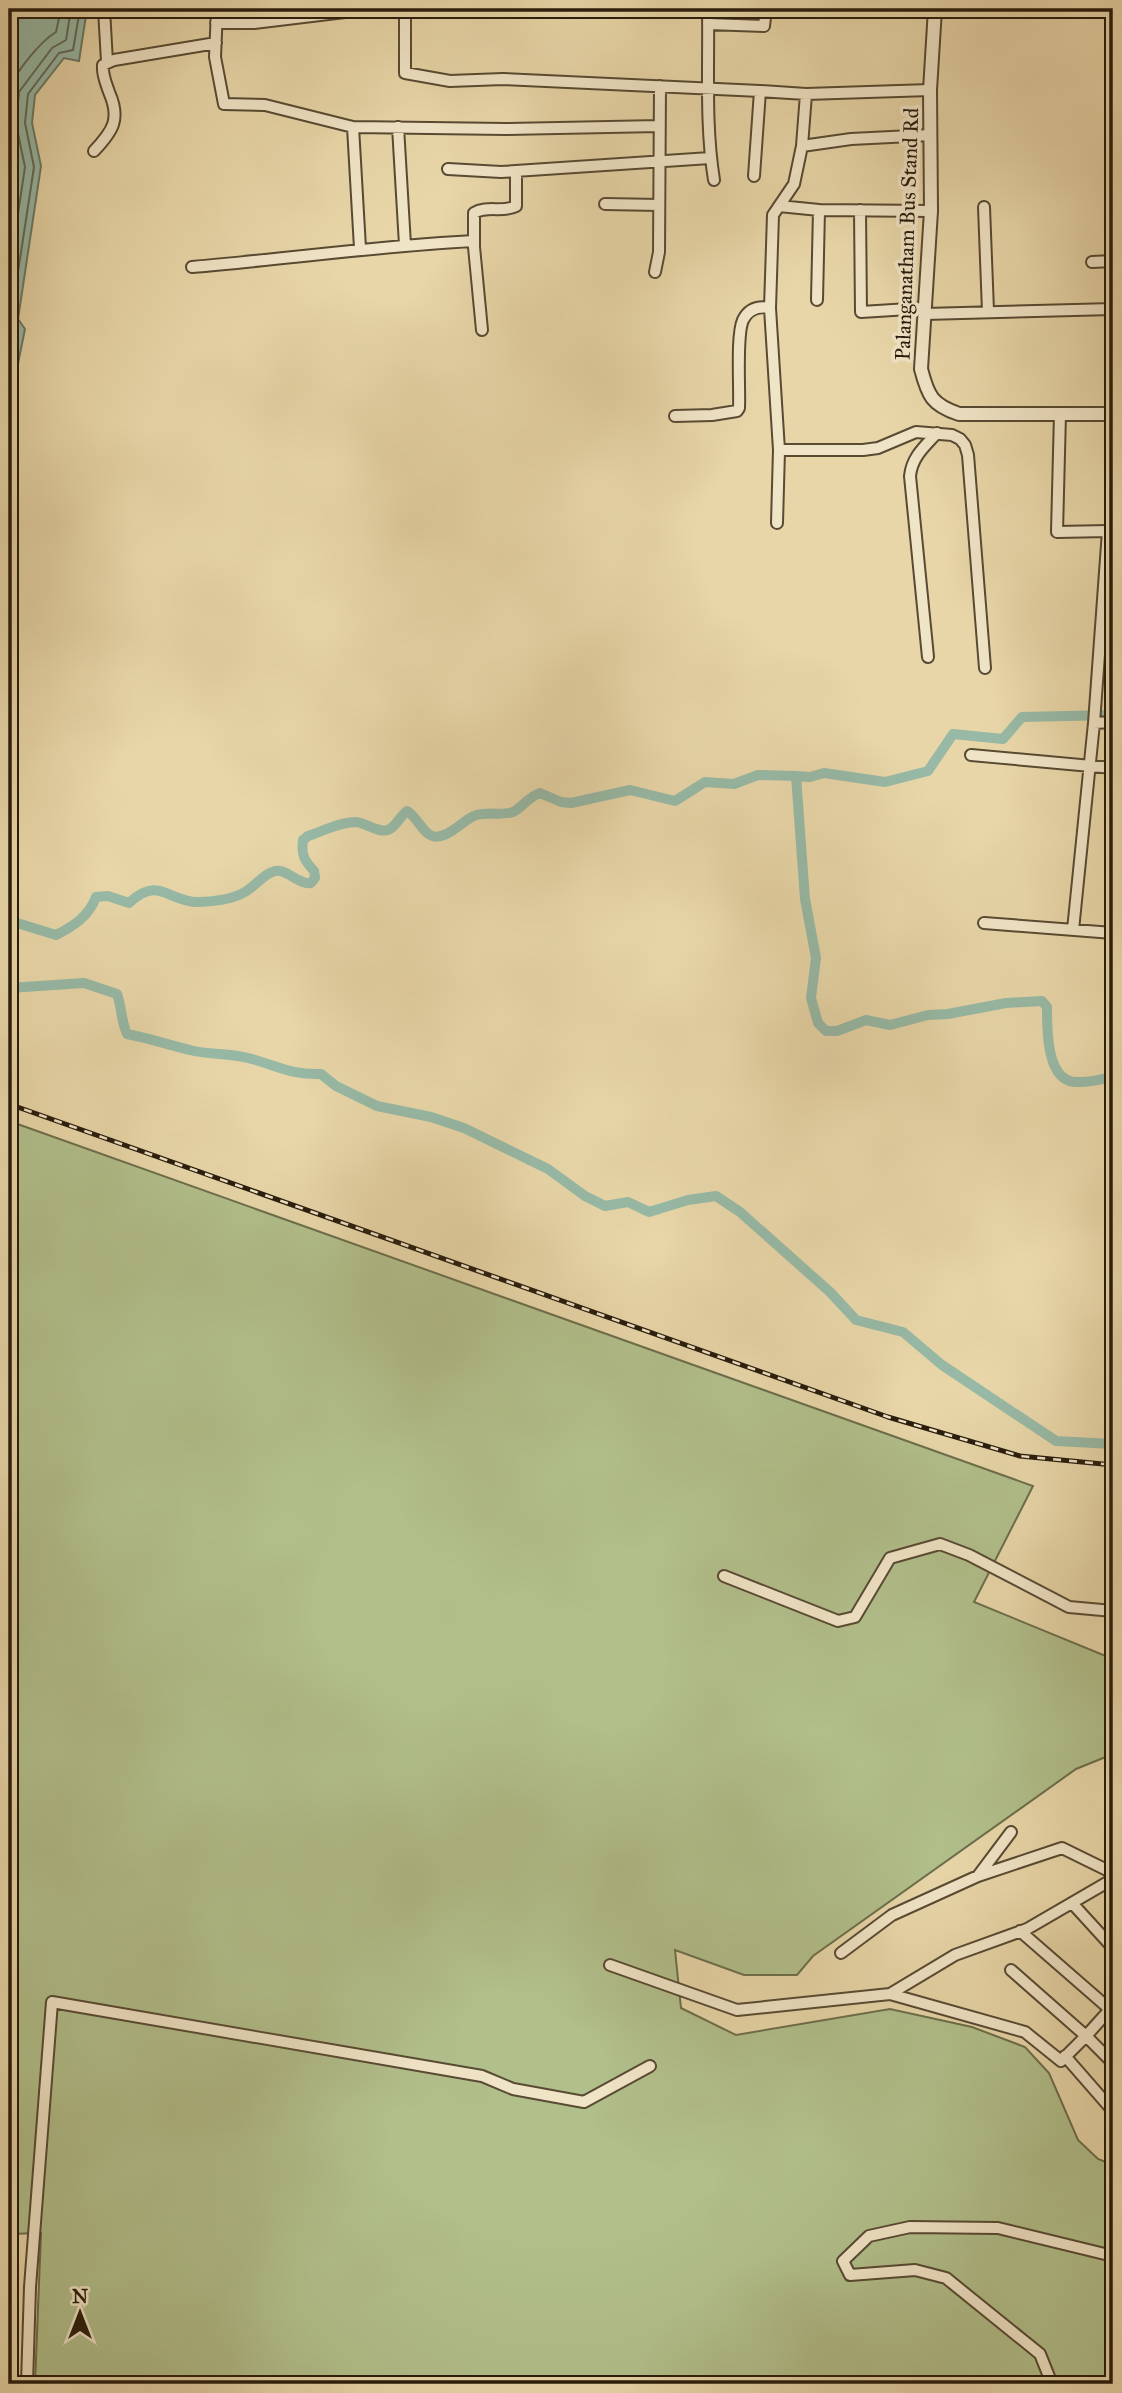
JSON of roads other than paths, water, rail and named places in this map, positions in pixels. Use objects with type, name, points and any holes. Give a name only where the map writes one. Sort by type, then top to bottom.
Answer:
[{"type":"street","points":[[94,151],[114,125],[115,116],[112,97],[102,70],[107,62],[104,9]]},
{"type":"street","points":[[217,9],[215,57],[224,104],[265,105],[353,127],[506,129],[659,126]]},
{"type":"street","points":[[216,23],[254,23],[345,12],[348,9]]},
{"type":"street","points":[[405,9],[405,74],[450,81],[503,79],[806,94],[930,90]]},
{"type":"street","points":[[708,9],[707,110],[714,180]]},
{"type":"street","points":[[708,24],[764,26],[766,9],[857,9]]},
{"type":"street","name":"Palanganatham Bus Stand Rd","points":[[935,9],[930,90],[931,211],[921,369],[927,391],[939,407],[959,414],[1113,414]]},
{"type":"street","points":[[107,62],[216,43]]},
{"type":"street","points":[[655,272],[659,252],[660,86]]},
{"type":"street","points":[[754,176],[760,91]]},
{"type":"street","points":[[777,523],[779,450],[770,308],[773,215],[794,184],[802,146],[806,94]]},
{"type":"street","points":[[353,127],[360,248]]},
{"type":"street","points":[[398,127],[405,245]]},
{"type":"street","points":[[802,146],[851,139],[931,135]]},
{"type":"street","points":[[448,169],[516,171],[710,158]]},
{"type":"street","points":[[482,330],[473,240],[474,213],[479,210],[510,209],[516,206],[516,171]]},
{"type":"street","points":[[605,204],[659,205]]},
{"type":"street","points":[[779,206],[819,210],[931,211]]},
{"type":"street","points":[[984,207],[988,311]]},
{"type":"street","points":[[817,300],[819,210]]},
{"type":"street","points":[[860,210],[861,312],[1113,309]]},
{"type":"street","points":[[192,267],[360,248],[473,240]]},
{"type":"street","points":[[1092,262],[1113,261]]},
{"type":"street","points":[[675,416],[737,411],[742,321],[754,308],[770,308]]},
{"type":"street","points":[[1060,414],[1057,532],[1108,531],[1094,723],[1073,930]]},
{"type":"street","points":[[779,450],[863,450],[886,445],[910,433],[937,433],[960,439],[965,444],[985,668]]},
{"type":"street","points":[[928,657],[910,476],[911,464],[918,452],[937,433]]},
{"type":"street","points":[[1094,723],[1113,722]]},
{"type":"street","points":[[971,755],[1113,768]]},
{"type":"street","points":[[984,923],[1113,933]]},
{"type":"street","points":[[724,1576],[838,1621],[856,1617],[890,1558],[940,1544],[969,1555],[1069,1607],[1113,1611]]},
{"type":"street","points":[[978,1876],[1011,1832]]},
{"type":"street","points":[[841,1953],[892,1915],[978,1876],[1062,1848],[1113,1873]]},
{"type":"street","points":[[890,1994],[955,1955],[1020,1931],[1113,1879]]},
{"type":"street","points":[[1072,1903],[1113,1948]]},
{"type":"street","points":[[610,1965],[737,2010],[890,1994],[1025,2032],[1061,2060],[1112,2009],[1020,1931]]},
{"type":"street","points":[[1011,1970],[1113,2063]]},
{"type":"street","points":[[27,2384],[30,2287],[52,2001],[482,2076],[513,2089],[584,2102],[650,2066]]},
{"type":"street","points":[[1065,2056],[1113,2111]]},
{"type":"street","points":[[1050,2384],[1040,2354],[946,2278],[915,2270],[850,2275],[843,2261],[869,2236],[910,2227],[998,2228],[1113,2256]]},
{"type":"water","points":[[9,9],[87,9],[79,61],[64,58],[35,95],[32,123],[41,166],[18,319],[25,329],[9,408]]},
{"type":"waterway","points":[[796,776],[810,777],[824,773],[885,782],[928,771],[953,734],[1003,739],[1022,717],[1113,715]]},
{"type":"waterway","points":[[9,917],[17,923],[56,935],[80,920],[96,897],[108,896],[129,903],[139,895],[156,890],[188,901],[216,901],[249,890],[268,874],[277,871],[311,883],[315,878],[314,871],[302,850],[303,840],[308,836],[350,822],[388,830],[407,811],[427,833],[435,837],[447,834],[474,816],[513,812],[540,793],[561,802],[571,803],[630,790],[675,801],[705,782],[734,784],[758,775],[796,776],[805,899],[816,958],[811,998],[818,1023],[826,1031],[837,1031],[866,1020],[890,1025],[928,1015],[1006,1003],[1042,1001],[1047,1007],[1050,1052],[1058,1072],[1065,1079],[1075,1082],[1113,1077]]},
{"type":"waterway","points":[[9,988],[84,983],[117,994],[127,1034],[197,1052],[233,1055],[291,1071],[321,1074],[336,1086],[377,1106],[431,1117],[464,1128],[548,1169],[585,1196],[605,1206],[628,1202],[649,1212],[688,1200],[716,1196],[740,1212],[830,1292],[856,1320],[903,1332],[942,1365],[1056,1441],[1113,1444]]},
{"type":"railway","points":[[9,1104],[888,1417],[1020,1456],[1113,1465]]}]
